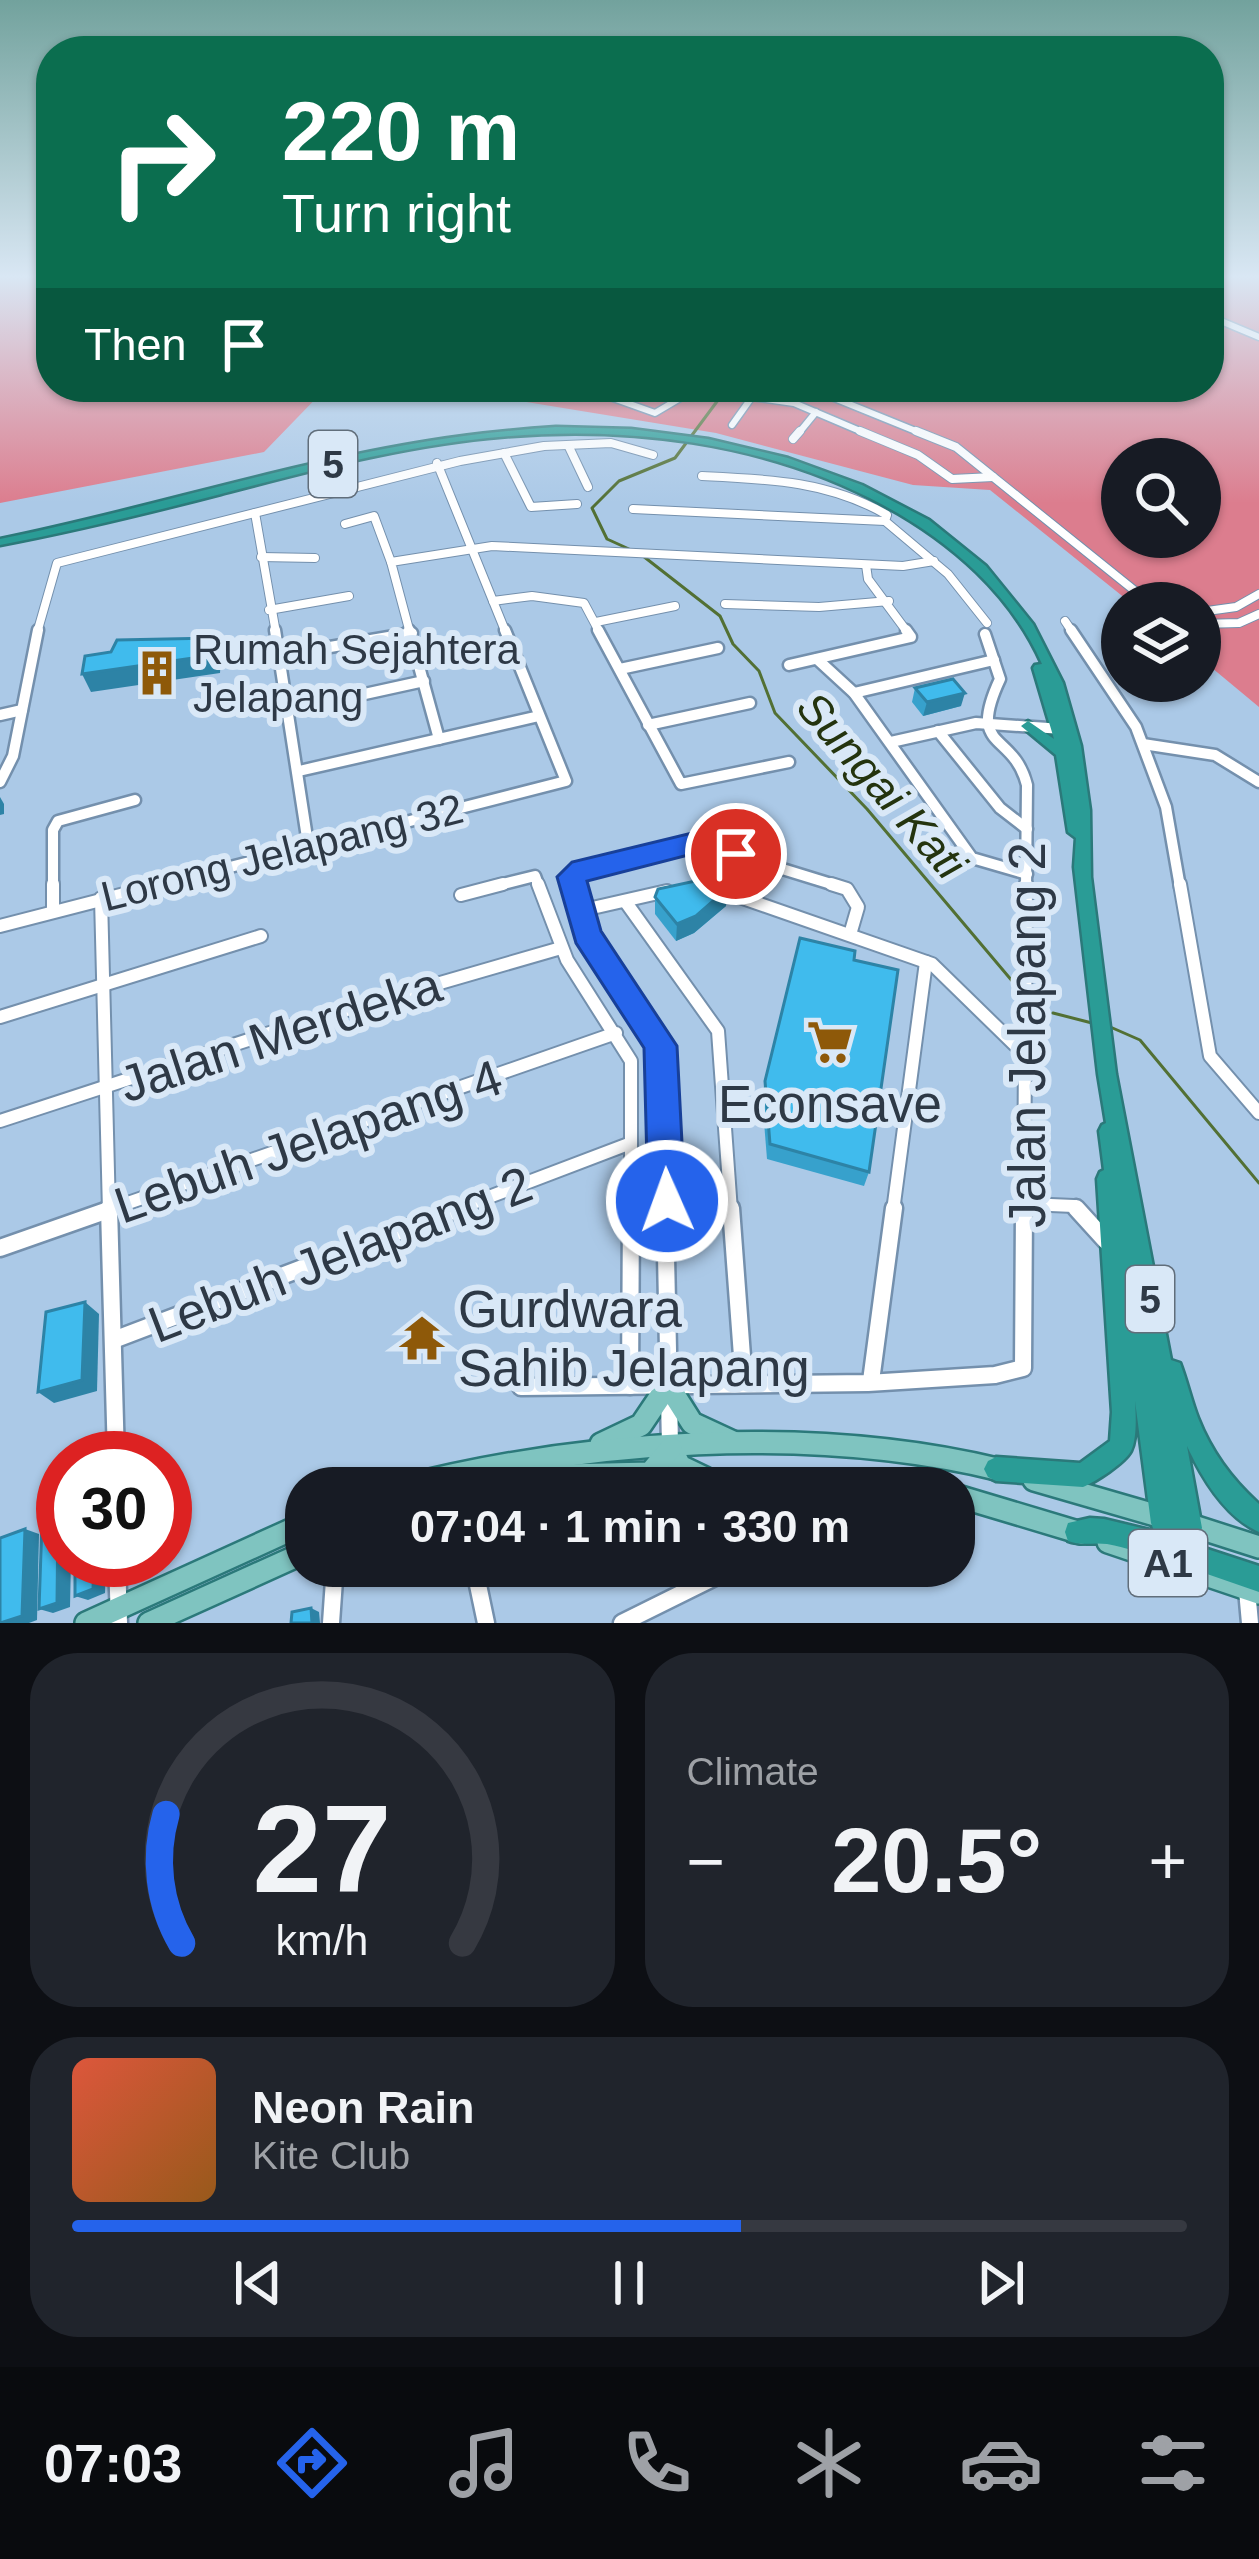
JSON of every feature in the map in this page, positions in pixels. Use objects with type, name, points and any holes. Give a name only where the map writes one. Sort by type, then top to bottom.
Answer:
[{"type":"highway","name":"5","points":[[0,542],[457,439],[557,430],[672,436],[790,462],[880,500],[953,546],[1016,606],[1049,664],[1083,804],[1084,876]]},
{"type":"highway","name":"5","points":[[880,500],[931,535],[994,594],[1024,635],[1065,729],[1106,1064],[1143,1264],[1184,1534]]},
{"type":"highway","points":[[1052,702],[1044,717],[1028,726],[1065,755]]},
{"type":"highway","name":"5","points":[[1106,1064],[1110,1149],[1162,1516],[1184,1534]]},
{"type":"highway","points":[[996,1469],[1083,1475],[1121,1448],[1124,1412],[1108,1243],[1110,1149]]},
{"type":"highway","points":[[1143,1264],[1186,1420],[1211,1470],[1259,1520]]},
{"type":"highway","points":[[1077,1532],[1094,1528],[1151,1545],[1184,1534],[1207,1564],[1255,1587]]},
{"type":"main road","points":[[591,1449],[641,1426],[668,1385],[700,1430],[748,1447]]},
{"type":"main road","points":[[655,1467],[670,1448],[684,1467]]},
{"type":"main road","name":"A1","points":[[513,1467],[591,1449],[906,1448],[1162,1516]]},
{"type":"main road","name":"A1","points":[[975,1501],[1255,1587]]},
{"type":"main road","points":[[86,1623],[118,1616],[285,1533]]},
{"type":"main road","name":"A1","points":[[1184,1534],[1259,1547]]},
{"type":"main road","points":[[149,1623],[285,1561]]},
{"type":"street","points":[[625,402],[656,413],[673,402]]},
{"type":"street","points":[[732,425],[748,402]]},
{"type":"street","points":[[790,402],[918,455],[952,479],[994,477]]},
{"type":"street","points":[[845,402],[952,444],[1124,582]]},
{"type":"street","points":[[793,439],[816,412]]},
{"type":"street","points":[[0,782],[13,755],[47,584],[57,563],[124,552],[436,463],[568,447],[636,446],[653,454]]},
{"type":"street","points":[[568,447],[588,487]]},
{"type":"street","points":[[504,454],[531,507],[577,504]]},
{"type":"street","points":[[298,771],[539,716],[436,463]]},
{"type":"street","points":[[702,476],[822,484],[879,510],[888,517],[885,520]]},
{"type":"street","points":[[633,509],[885,520],[934,561],[986,628],[1000,680],[985,723]]},
{"type":"street","points":[[254,512],[269,610],[284,656],[308,844]]},
{"type":"street","points":[[345,524],[374,516],[412,633],[439,739]]},
{"type":"street","points":[[391,562],[472,547],[866,565],[934,561]]},
{"type":"street","points":[[261,557],[315,558]]},
{"type":"street","points":[[789,665],[911,637],[889,601],[868,579],[866,565]]},
{"type":"street","points":[[1221,608],[1259,594]]},
{"type":"street","points":[[269,610],[349,596]]},
{"type":"street","points":[[493,601],[573,598],[584,603],[677,780],[691,784],[789,762]]},
{"type":"street","points":[[724,604],[819,607],[889,601]]},
{"type":"street","points":[[1221,623],[1259,614],[1242,604]]},
{"type":"street","points":[[596,622],[675,605]]},
{"type":"street","points":[[1065,621],[1114,688],[1143,745],[1166,807],[1210,1056],[1259,1113]]},
{"type":"street","points":[[284,656],[412,633]]},
{"type":"street","points":[[620,669],[718,648]]},
{"type":"street","points":[[817,659],[854,693],[972,858],[1028,874]]},
{"type":"street","points":[[854,693],[994,659]]},
{"type":"street","points":[[351,697],[424,681]]},
{"type":"street","points":[[648,725],[750,703]]},
{"type":"street","points":[[0,715],[22,710]]},
{"type":"street","name":"Lorong Jelapang 32","points":[[0,926],[566,781],[539,716]]},
{"type":"street","points":[[891,742],[985,723],[1065,729]]},
{"type":"street","name":"Jalan Jelapang 2","points":[[871,1381],[1002,1376],[1018,1372],[1026,1361],[1028,830],[1024,773],[985,723]]},
{"type":"street","points":[[938,731],[1000,808],[1028,830]]},
{"type":"street","points":[[1143,745],[1214,755],[1259,782]]},
{"type":"street","points":[[53,911],[53,830],[58,821],[135,800]]},
{"type":"street","points":[[670,1448],[662,1051],[587,934],[571,881],[577,871],[698,844],[847,889],[858,907],[851,932]]},
{"type":"street","points":[[460,895],[536,877],[561,948],[631,1061],[630,1385]]},
{"type":"street","points":[[579,911],[695,884],[851,932],[926,962],[944,974],[1015,1046],[1029,1050]]},
{"type":"street","points":[[101,898],[116,1431]]},
{"type":"street","points":[[625,901],[720,1037],[744,1383]]},
{"type":"street","points":[[0,1017],[261,936]]},
{"type":"street","name":"Jalan Merdeka","points":[[0,1121],[288,1028],[561,948]]},
{"type":"street","points":[[521,1387],[871,1381],[926,962]]},
{"type":"street","name":"Lebuh Jelapang 4","points":[[0,1249],[616,1033]]},
{"type":"street","name":"Lebuh Jelapang 2","points":[[116,1339],[631,1143]]},
{"type":"street","points":[[1027,1204],[1074,1206],[1108,1243]]},
{"type":"street","points":[[331,1623],[334,1587]]},
{"type":"street","points":[[478,1587],[486,1623]]},
{"type":"street","points":[[622,1623],[694,1587]]},
{"type":"street","points":[[1250,1623],[1255,1587]]},
{"type":"shaded area","points":[[0,352],[36,352],[36,402],[312,402],[264,452],[0,503]]},
{"type":"shaded area","points":[[1224,352],[1259,352],[1259,707],[1221,675],[1221,582],[1105,582],[990,490],[913,485],[716,433],[527,402],[1224,402]]},
{"type":"building","points":[[214,638],[214,655],[82,674],[85,656],[111,652],[117,640]]},
{"type":"building","points":[[953,679],[965,693],[927,702],[915,688]]},
{"type":"building","points":[[700,880],[728,888],[696,916],[677,924],[655,897],[658,889]]},
{"type":"building","name":"Econsave","points":[[800,938],[855,951],[854,960],[898,970],[869,1172],[770,1144],[765,1081]]},
{"type":"building","points":[[85,1302],[82,1380],[38,1392],[46,1312]]},
{"type":"building","points":[[25,1529],[22,1616],[0,1623],[0,1538]]},
{"type":"building","points":[[40,1587],[57,1587],[57,1603],[39,1609]]},
{"type":"building","points":[[75,1587],[93,1587],[93,1589],[75,1596]]},
{"type":"building","points":[[311,1608],[312,1623],[291,1623],[292,1612]]},
{"type":"waterway","name":"Sungai Kati","points":[[629,549],[607,539],[592,508],[619,481],[675,458],[717,402]]},
{"type":"waterway","name":"Sungai Kati","points":[[643,556],[720,616],[733,644],[759,671],[775,713],[867,809],[1013,982]]},
{"type":"waterway","name":"Sungai Kati","points":[[1053,1013],[1092,1023]]},
{"type":"waterway","name":"Sungai Kati","points":[[1108,1026],[1140,1040],[1259,1183]]},
{"type":"place","name":"Rumah Sejahtera Jelapang","points":[[157,673]]},
{"type":"place","name":"Econsave","points":[[830,1042]]},
{"type":"place","name":"Gurdwara Sahib Jelapang","points":[[422,1338]]},
{"type":"route","points":[[667,1201],[661,1046],[587,934],[571,877],[582,869],[692,844],[736,854]]}]
